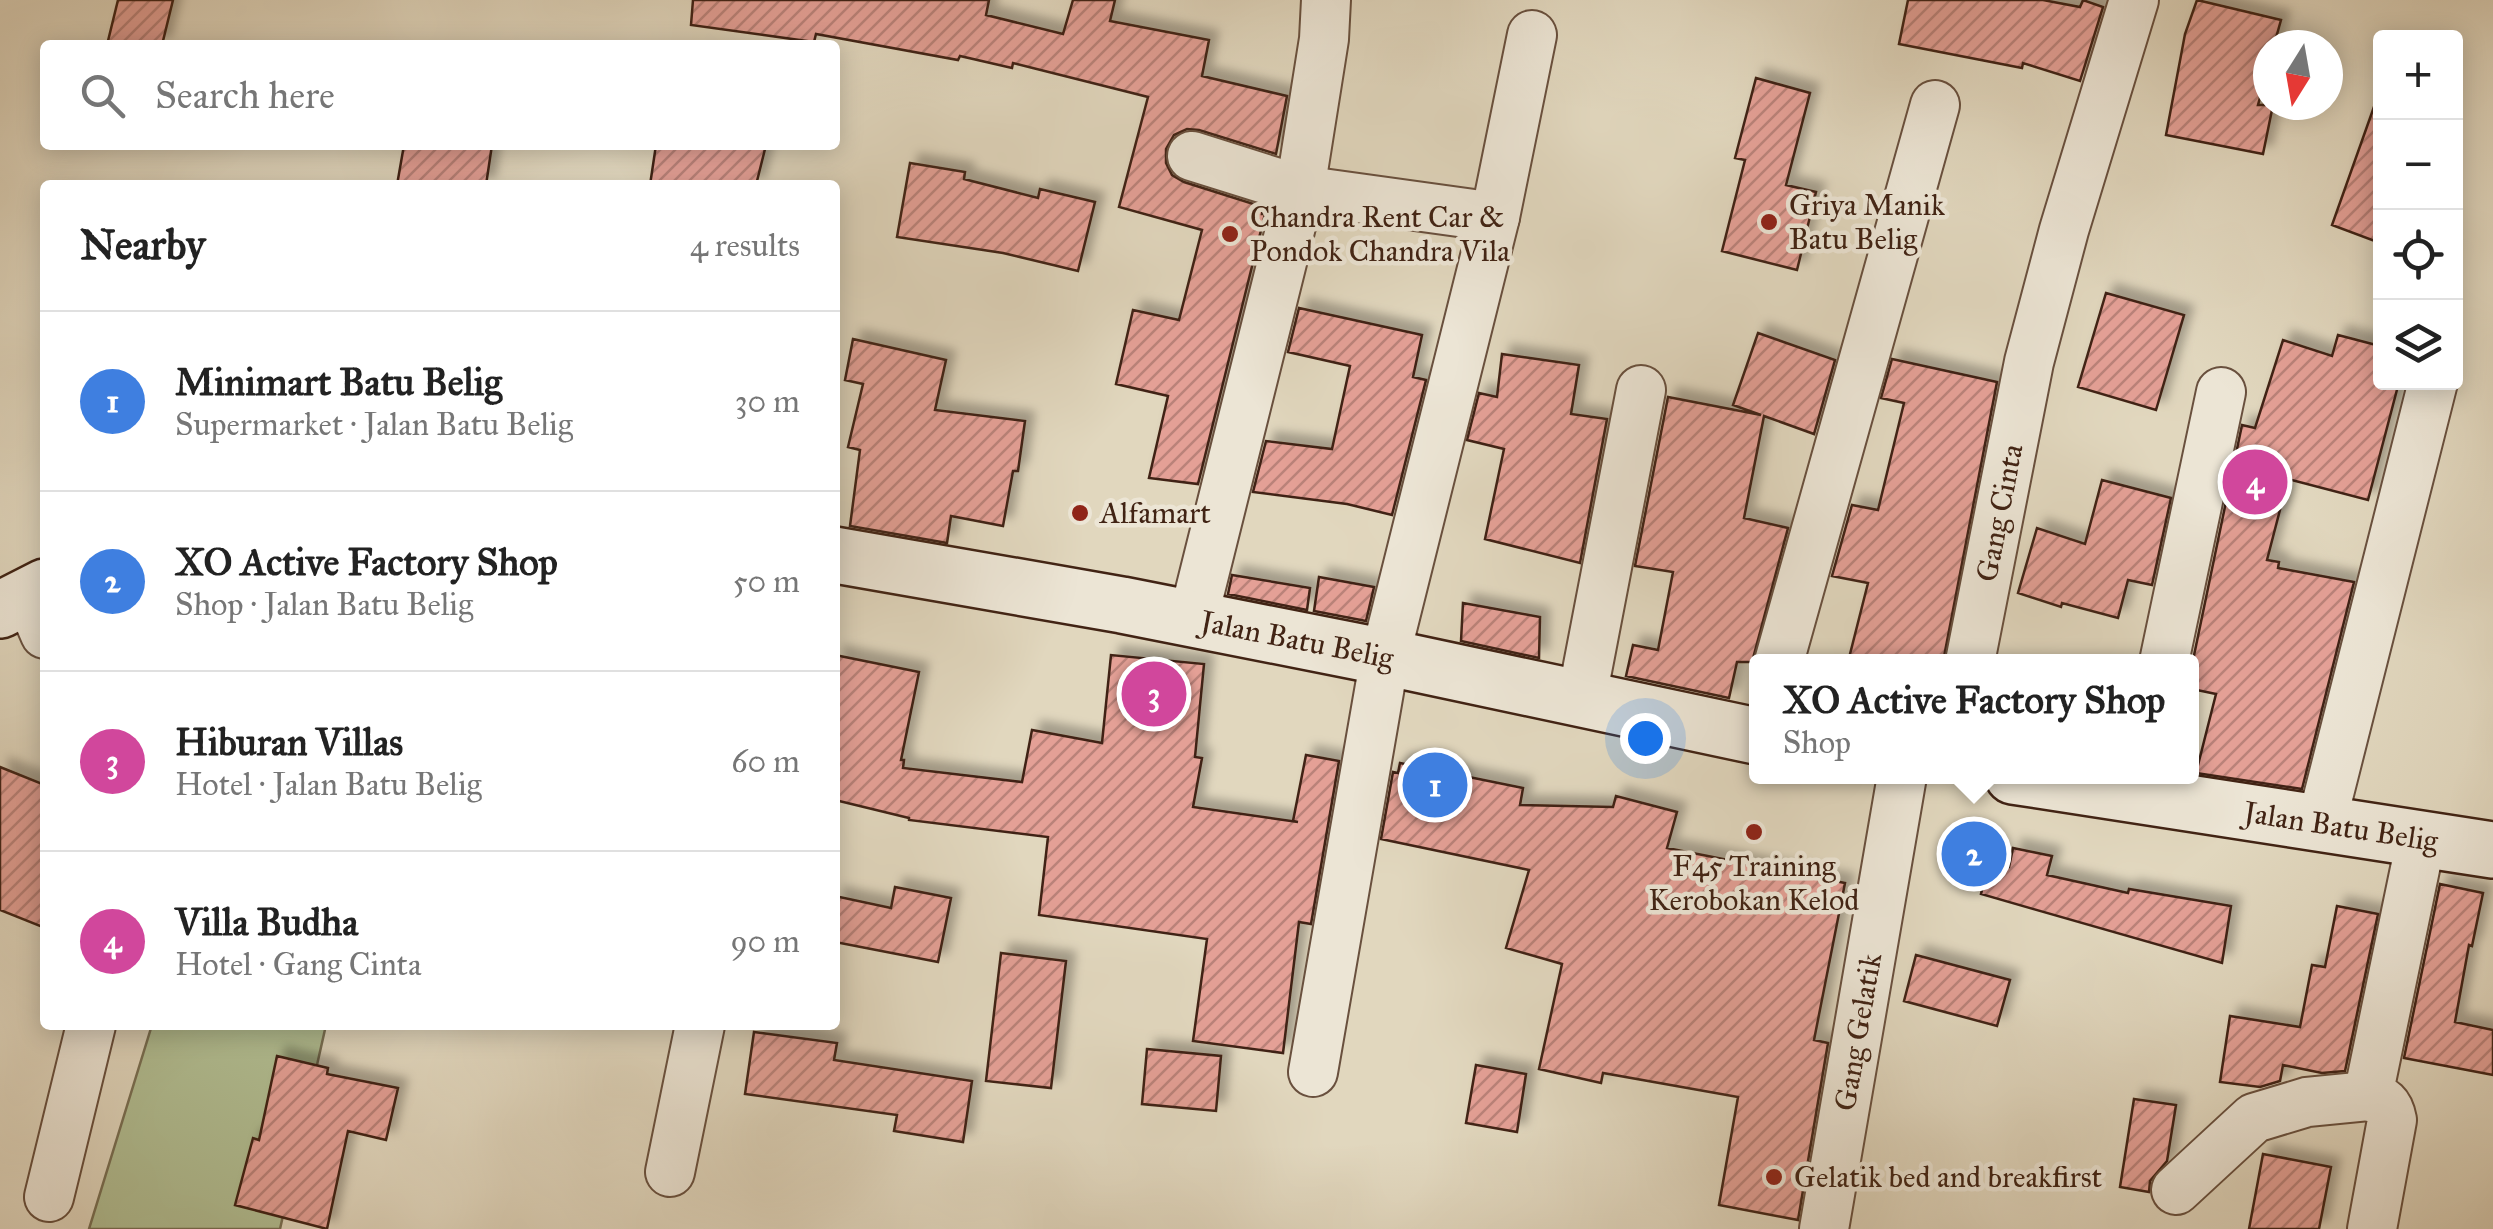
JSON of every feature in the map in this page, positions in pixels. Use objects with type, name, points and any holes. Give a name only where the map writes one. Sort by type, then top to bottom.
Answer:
[{"type":"street","points":[[1193,619],[1300,190],[1324,39],[1326,0]]},
{"type":"street","name":"Gang Cinta","points":[[1972,654],[2029,362],[2064,230],[2134,0]]},
{"type":"street","points":[[1313,1072],[1386,656],[1495,217],[1532,36]]},
{"type":"street","points":[[1781,654],[1935,105]]},
{"type":"street","points":[[1192,156],[1300,190],[1495,217]]},
{"type":"street","points":[[1582,697],[1640,390]]},
{"type":"street","points":[[2322,825],[2431,390]]},
{"type":"street","points":[[2166,654],[2221,392]]},
{"type":"street","name":"Jalan Batu Belig","points":[[840,556],[1386,656],[1749,734]]},
{"type":"street","name":"Gang Gelatik","points":[[1824,1229],[1901,784]]},
{"type":"street","name":"Jalan Batu Belig","points":[[2114,784],[2322,825],[2493,850]]},
{"type":"street","points":[[2368,1096],[2421,840]]},
{"type":"street","points":[[49,1197],[90,1030]]},
{"type":"street","points":[[670,1172],[699,1030]]},
{"type":"street","points":[[2176,1190],[2254,1118],[2306,1102],[2368,1096],[2382,1100],[2390,1108],[2392,1120],[2372,1229]]},
{"type":"green space","points":[[150,1030],[325,1030],[280,1229],[89,1229]]},
{"type":"building","points":[[118,0],[173,0],[163,40],[108,40]]},
{"type":"building","points":[[693,0],[989,0],[986,15],[1063,34],[1073,0],[1115,0],[1110,21],[1209,40],[1202,76],[1287,96],[1276,154],[1187,129],[1174,135],[1166,149],[1166,163],[1172,175],[1263,207],[1265,214],[1198,484],[1149,478],[1168,396],[1116,384],[1133,310],[1179,320],[1202,230],[1119,207],[1148,97],[1013,63],[1012,68],[816,34],[814,40],[800,40],[691,25]]},
{"type":"building","points":[[1908,0],[2043,0],[2080,7],[2083,0],[2103,7],[2080,81],[2023,63],[2022,68],[1899,44]]},
{"type":"building","points":[[2197,0],[2281,20],[2278,30],[2253,30],[2253,120],[2270,120],[2263,154],[2166,135],[2185,34]]},
{"type":"building","points":[[1756,78],[1810,93],[1786,185],[1816,192],[1797,270],[1722,251],[1745,160],[1735,158]]},
{"type":"building","points":[[2373,110],[2373,240],[2332,225]]},
{"type":"building","points":[[403,150],[491,150],[487,180],[398,180]]},
{"type":"building","points":[[655,150],[765,150],[757,180],[651,180]]},
{"type":"building","points":[[910,163],[965,172],[964,179],[1038,198],[1040,189],[1095,202],[1078,271],[1003,253],[897,237]]},
{"type":"building","points":[[2106,293],[2184,315],[2156,410],[2078,387]]},
{"type":"building","points":[[1299,308],[1422,335],[1413,377],[1426,380],[1392,515],[1347,504],[1253,492],[1266,441],[1332,449],[1350,366],[1288,352]]},
{"type":"building","points":[[1758,333],[1835,360],[1814,434],[1764,416],[1744,518],[1788,528],[1754,654],[1749,654],[1749,662],[1737,662],[1729,698],[1626,676],[1633,645],[1658,650],[1673,572],[1635,566],[1668,397],[1761,415],[1733,405]]},
{"type":"building","points":[[2338,335],[2373,344],[2373,390],[2397,390],[2368,500],[2288,479],[2267,560],[2279,562],[2278,568],[2354,582],[2302,789],[2199,773],[2216,694],[2199,690],[2199,654],[2194,654],[2242,425],[2255,428],[2283,340],[2332,356]]},
{"type":"building","points":[[853,339],[946,360],[935,410],[1025,421],[1018,471],[1013,471],[1003,526],[951,516],[947,543],[850,526],[860,450],[848,447],[863,384],[845,380]]},
{"type":"building","points":[[1502,354],[1579,365],[1571,414],[1607,419],[1580,563],[1485,539],[1504,449],[1467,440],[1479,393],[1497,397]]},
{"type":"building","points":[[1892,359],[1997,382],[1945,654],[1850,654],[1868,583],[1832,576],[1852,505],[1878,510],[1904,403],[1881,398]]},
{"type":"building","points":[[2102,480],[2171,498],[2152,585],[2128,580],[2118,618],[2062,603],[2061,607],[2018,593],[2037,528],[2085,544]]},
{"type":"building","points":[[1232,575],[1310,588],[1307,610],[1228,594]]},
{"type":"building","points":[[1319,577],[1374,587],[1366,621],[1314,611]]},
{"type":"building","points":[[1463,603],[1540,617],[1539,658],[1461,641]]},
{"type":"building","points":[[1111,655],[1204,664],[1195,757],[1202,758],[1193,807],[1298,822],[1293,821],[1306,755],[1339,761],[1311,924],[1299,922],[1283,1053],[1193,1041],[1207,939],[1039,915],[1048,837],[909,818],[840,801],[840,656],[919,672],[901,760],[903,768],[1022,782],[1032,730],[1102,743]]},
{"type":"building","points":[[1400,763],[1523,788],[1520,805],[1613,807],[1616,796],[1677,812],[1667,848],[1845,883],[1814,1040],[1828,1043],[1798,1220],[1719,1205],[1738,1097],[1603,1073],[1601,1083],[1539,1069],[1562,964],[1506,948],[1529,870],[1381,839],[1393,772],[1398,773]]},
{"type":"building","points":[[0,767],[40,783],[40,926],[0,910]]},
{"type":"building","points":[[2013,848],[2052,856],[2047,875],[2128,893],[2129,889],[2231,906],[2222,963],[1981,894],[1989,863],[2009,867]]},
{"type":"building","points":[[2440,884],[2483,893],[2455,1022],[2493,1030],[2493,1075],[2404,1058]]},
{"type":"building","points":[[895,887],[951,898],[938,962],[840,943],[840,897],[891,908]]},
{"type":"building","points":[[2337,906],[2378,914],[2345,1071],[2322,1073],[2283,1065],[2280,1081],[2260,1087],[2220,1082],[2230,1016],[2300,1027],[2312,965],[2325,967]]},
{"type":"building","points":[[1001,953],[1066,961],[1051,1088],[986,1081]]},
{"type":"building","points":[[1916,955],[2010,980],[1997,1026],[1904,1001]]},
{"type":"building","points":[[754,1032],[837,1043],[834,1060],[972,1081],[963,1142],[894,1131],[897,1115],[745,1094]]},
{"type":"building","points":[[1147,1049],[1221,1056],[1216,1111],[1142,1104]]},
{"type":"building","points":[[277,1056],[328,1068],[327,1074],[398,1088],[386,1140],[348,1131],[327,1229],[235,1205],[253,1138],[259,1140]]},
{"type":"building","points":[[1476,1065],[1526,1074],[1517,1132],[1466,1123]]},
{"type":"building","points":[[2134,1099],[2176,1105],[2167,1161],[2150,1181],[2149,1192],[2120,1187]]},
{"type":"building","points":[[2263,1154],[2331,1167],[2319,1229],[2249,1229]]},
{"type":"place","name":"Griya Manik Batu Belig","points":[[1769,222]]},
{"type":"place","name":"Chandra Rent Car & Pondok Chandra Vila","points":[[1230,234]]},
{"type":"place","name":"Villa Budha","points":[[2255,482]]},
{"type":"place","name":"Alfamart","points":[[1080,513]]},
{"type":"place","name":"Hiburan Villas","points":[[1154,694]]},
{"type":"place","name":"Minimart Batu Belig","points":[[1435,785]]},
{"type":"place","name":"F45 Training Kerobokan Kelod","points":[[1754,832]]},
{"type":"place","name":"XO Active Factory Shop","points":[[1974,854]]},
{"type":"place","name":"Gelatik bed and breakfirst","points":[[1774,1177]]}]
